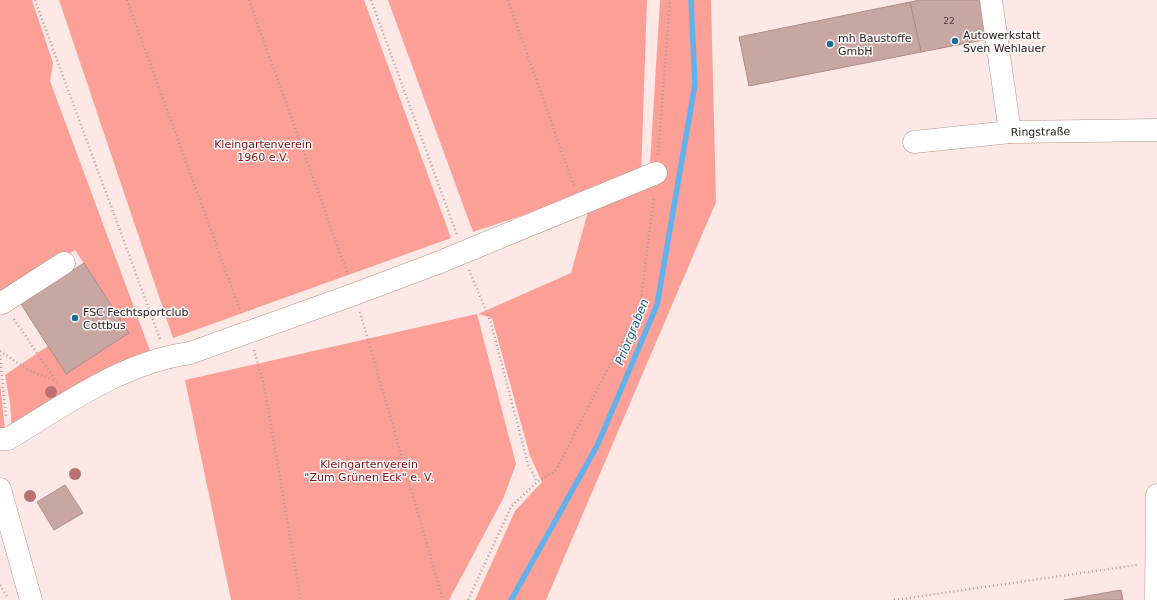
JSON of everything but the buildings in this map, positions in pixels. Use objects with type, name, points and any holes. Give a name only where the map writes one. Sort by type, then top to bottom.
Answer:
[{"type":"street","name":"Ringstraße","points":[[991,0],[1010,132],[1157,130]]},
{"type":"street","points":[[914,142],[1010,132]]},
{"type":"street","points":[[4,439],[65,392],[111,377],[166,356],[190,353],[362,292],[581,205],[656,173]]},
{"type":"street","points":[[2,303],[64,263]]},
{"type":"street","points":[[0,489],[31,600]]},
{"type":"street","points":[[1156,600],[1155,562],[1157,495]]},
{"type":"path","points":[[35,0],[166,356]]},
{"type":"path","points":[[128,0],[248,332],[264,385],[301,600]]},
{"type":"path","points":[[508,0],[581,205]]},
{"type":"path","points":[[468,600],[511,507],[537,482],[556,470],[640,306],[656,173],[670,0]]},
{"type":"path","points":[[2,303],[65,392]]},
{"type":"path","points":[[0,351],[28,370],[56,381],[65,392]]},
{"type":"path","points":[[0,355],[3,376],[4,439]]},
{"type":"path","points":[[894,600],[1155,562]]},
{"type":"path","points":[[0,585],[10,600]]},
{"type":"green space","points":[[0,0],[32,0],[53,63],[50,81],[152,356],[12,430],[10,403],[5,375],[48,346],[66,374],[129,333],[75,250],[0,299]]},
{"type":"green space","name":"Kleingartenverein 1960 e.V.","points":[[59,0],[364,0],[451,238],[173,338]]},
{"type":"green space","points":[[388,0],[647,0],[641,175],[473,232]]},
{"type":"green space","points":[[660,0],[711,0],[716,202],[546,600],[475,600],[515,511],[542,482],[530,456],[492,318],[478,314],[571,273],[589,208],[649,180]]},
{"type":"green space","name":"Kleingartenverein \"Zum Grünen Eck\" e. V.","points":[[477,314],[516,464],[503,499],[449,600],[231,600],[185,380]]},
{"type":"green space","points":[[0,383],[5,431],[0,431]]},
{"type":"waterway","name":"Priorgraben","points":[[511,600],[597,446],[657,305],[695,84],[691,0]]},
{"type":"place","name":"Autowerkstatt Sven Wehlauer","points":[[955,41]]},
{"type":"place","name":"mh Baustoffe GmbH","points":[[830,44]]},
{"type":"place","name":"FSC Fechtsportclub Cottbus","points":[[75,318]]}]
